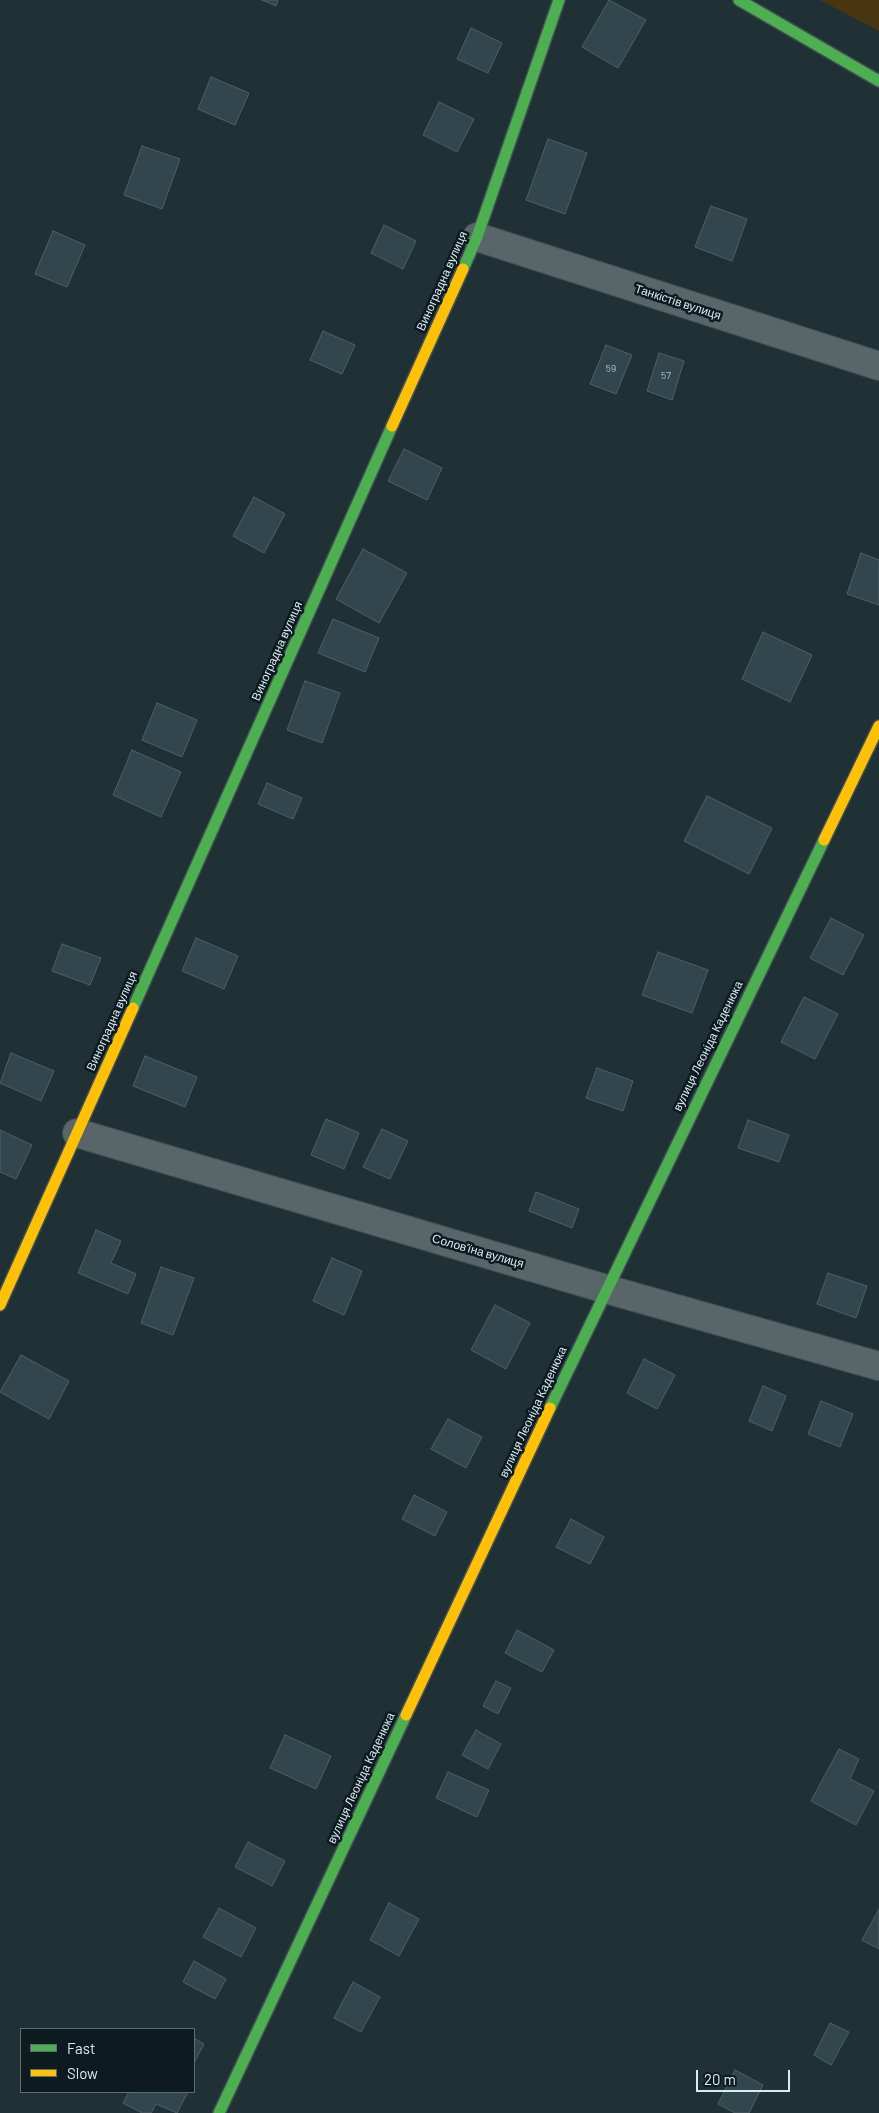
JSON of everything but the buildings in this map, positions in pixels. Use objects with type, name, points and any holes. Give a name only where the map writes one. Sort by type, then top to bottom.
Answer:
[{"type":"street","name":"Виноградна вулиця","points":[[0,1305],[477,237],[559,0]]},
{"type":"street","points":[[739,0],[879,81]]},
{"type":"street","name":"Танкістів вулиця","points":[[477,237],[879,366]]},
{"type":"street","name":"вулиця Леоніда Каденюка","points":[[219,2113],[606,1289],[879,726]]},
{"type":"street","name":"Солов'їна вулиця","points":[[77,1133],[606,1289],[879,1366]]},
{"type":"shaded area","points":[[820,0],[879,0],[879,31]]},
{"type":"traffic: fast","points":[[463,269],[477,237],[559,0]]},
{"type":"traffic: fast","points":[[739,0],[879,81]]},
{"type":"traffic: fast","points":[[133,1008],[392,426]]},
{"type":"traffic: fast","points":[[550,1408],[824,840]]},
{"type":"traffic: fast","points":[[219,2113],[406,1715]]},
{"type":"traffic: slow","points":[[392,426],[463,269]]},
{"type":"traffic: slow","points":[[824,840],[879,726]]},
{"type":"traffic: slow","points":[[0,1305],[133,1008]]},
{"type":"traffic: slow","points":[[406,1715],[550,1408]]}]
